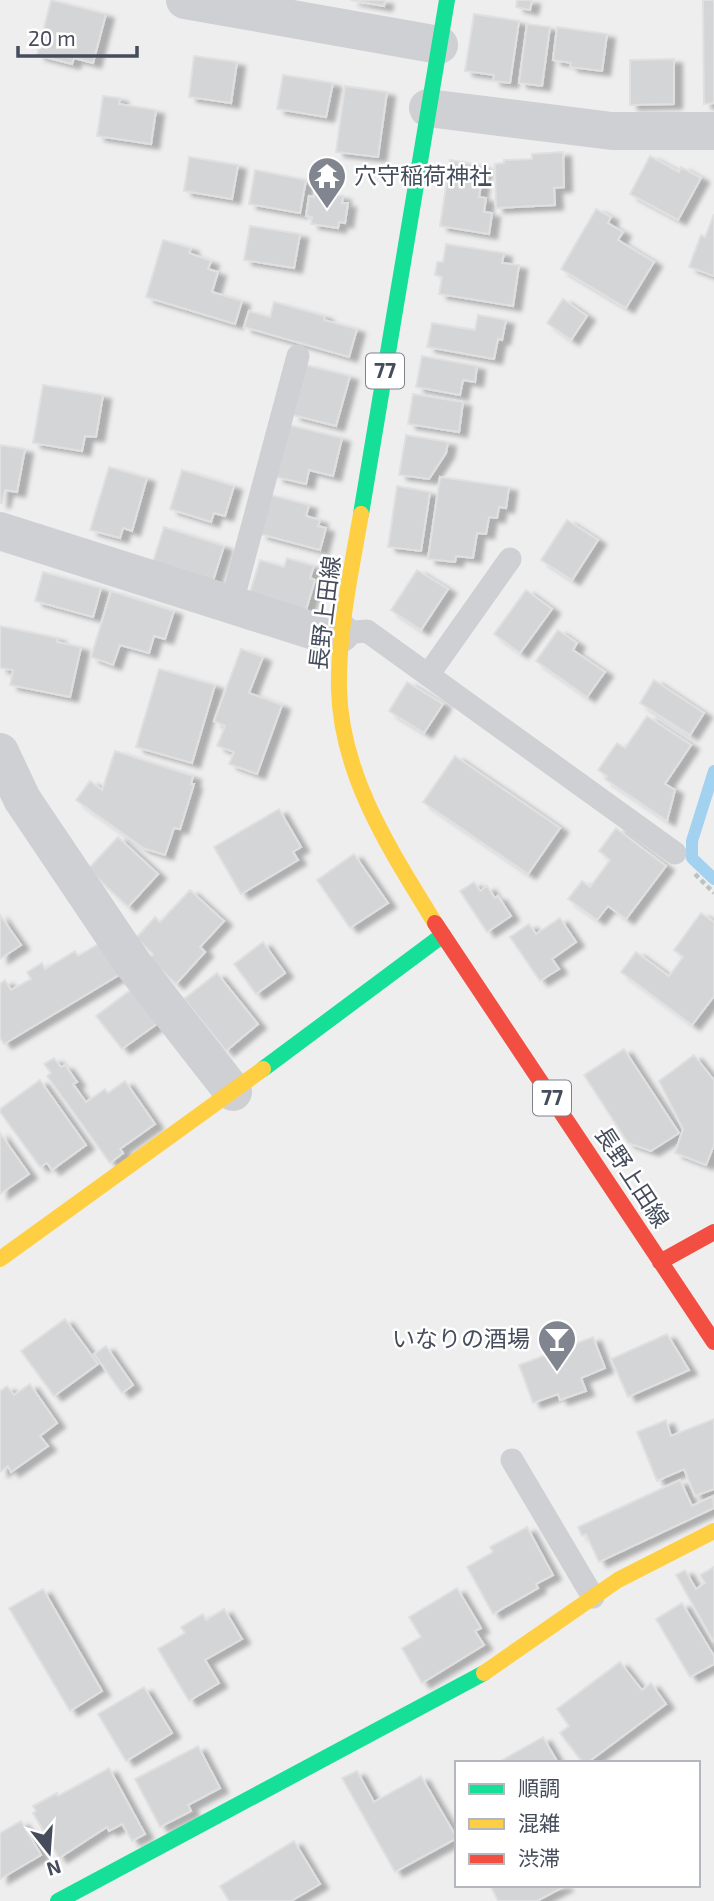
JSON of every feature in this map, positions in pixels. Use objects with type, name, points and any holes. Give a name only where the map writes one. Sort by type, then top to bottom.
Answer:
[{"type":"main road","name":"長野上田線","points":[[447,0],[341,633],[341,714],[355,771],[382,837],[443,935],[714,1342]]},
{"type":"main road","points":[[0,1259],[233,1092],[443,935]]},
{"type":"main road","points":[[660,1262],[714,1232]]},
{"type":"main road","points":[[58,1901],[494,1668],[618,1580],[714,1531]]},
{"type":"street","points":[[185,0],[439,45]]},
{"type":"street","points":[[428,108],[612,131],[714,131]]},
{"type":"street","points":[[0,531],[314,631],[341,633]]},
{"type":"street","points":[[0,752],[22,799],[133,964],[233,1092]]},
{"type":"lane","points":[[231,606],[298,356]]},
{"type":"lane","points":[[428,675],[510,559]]},
{"type":"lane","points":[[341,633],[367,631],[675,853]]},
{"type":"lane","points":[[512,1460],[593,1597]]},
{"type":"building","points":[[51,0],[106,14],[93,63],[74,58],[72,64],[37,55]]},
{"type":"building","points":[[350,0],[385,0],[384,6]]},
{"type":"building","points":[[517,0],[532,0],[530,10],[516,7]]},
{"type":"building","points":[[703,0],[714,0],[714,103],[704,104]]},
{"type":"building","points":[[474,14],[519,21],[510,83],[493,81],[494,75],[465,71]]},
{"type":"building","points":[[527,24],[550,27],[542,86],[519,83]]},
{"type":"building","points":[[557,27],[607,34],[602,71],[570,67],[571,63],[553,60]]},
{"type":"building","points":[[194,56],[237,62],[231,103],[189,97]]},
{"type":"building","points":[[674,59],[674,104],[630,105],[630,60]]},
{"type":"building","points":[[283,75],[333,83],[326,117],[277,109]]},
{"type":"building","points":[[345,86],[387,92],[378,157],[336,152]]},
{"type":"building","points":[[103,96],[120,98],[119,104],[156,110],[151,144],[97,136]]},
{"type":"building","points":[[563,152],[564,187],[554,188],[555,205],[496,208],[495,164],[504,163],[504,160],[532,159],[532,154]]},
{"type":"building","points":[[650,156],[679,172],[681,167],[701,178],[678,220],[630,194]]},
{"type":"building","points":[[189,157],[238,165],[232,199],[184,191]]},
{"type":"building","points":[[450,160],[484,166],[479,197],[486,198],[484,212],[492,213],[489,234],[440,226]]},
{"type":"building","points":[[255,170],[306,180],[300,213],[249,204]]},
{"type":"building","name":"穴守稲荷神社","points":[[314,192],[343,196],[342,203],[348,203],[345,223],[339,222],[338,228],[311,224],[312,217],[306,216],[309,196],[314,197]]},
{"type":"building","points":[[596,209],[611,217],[608,223],[623,232],[618,240],[654,262],[626,308],[561,269]]},
{"type":"building","points":[[714,214],[714,276],[689,267],[701,235],[705,237]]},
{"type":"building","points":[[250,226],[300,234],[294,268],[244,260]]},
{"type":"building","points":[[163,240],[191,248],[189,253],[211,261],[208,269],[218,272],[212,292],[242,301],[235,324],[146,297]]},
{"type":"building","points":[[446,244],[504,253],[502,263],[519,265],[513,306],[439,294],[442,277],[435,275],[437,262],[443,262]]},
{"type":"building","points":[[563,299],[587,316],[571,340],[547,323]]},
{"type":"building","points":[[274,302],[325,316],[324,320],[357,329],[349,357],[244,327],[249,311],[270,317]]},
{"type":"building","points":[[478,315],[506,320],[494,359],[427,347],[432,323],[475,330]]},
{"type":"building","points":[[422,356],[477,366],[475,382],[463,380],[460,395],[416,387]]},
{"type":"building","points":[[306,365],[350,376],[336,426],[293,415]]},
{"type":"building","points":[[43,385],[103,395],[96,437],[85,436],[82,451],[33,443]]},
{"type":"building","points":[[413,394],[463,402],[459,432],[408,424]]},
{"type":"building","points":[[289,425],[342,438],[333,476],[309,470],[306,484],[276,477]]},
{"type":"building","points":[[406,435],[448,442],[446,453],[429,479],[399,475]]},
{"type":"building","points":[[0,445],[25,449],[17,492],[5,490],[2,503],[0,503]]},
{"type":"building","points":[[109,467],[147,478],[132,531],[123,528],[120,538],[90,530]]},
{"type":"building","points":[[182,470],[234,486],[225,516],[214,513],[211,522],[170,509]]},
{"type":"building","points":[[440,477],[509,487],[506,508],[499,507],[497,518],[489,517],[486,534],[477,533],[473,558],[456,556],[455,562],[428,559]]},
{"type":"building","points":[[397,486],[430,492],[421,551],[388,547]]},
{"type":"building","points":[[271,495],[309,505],[306,516],[320,520],[318,526],[326,528],[320,550],[260,534]]},
{"type":"building","points":[[567,520],[598,540],[572,580],[541,560]]},
{"type":"building","points":[[164,527],[224,546],[211,587],[151,568]]},
{"type":"building","points":[[287,558],[314,566],[310,578],[315,580],[306,610],[250,592],[260,560],[284,567]]},
{"type":"building","points":[[417,570],[448,589],[421,630],[391,610]]},
{"type":"building","points":[[43,572],[101,588],[93,617],[35,601]]},
{"type":"building","points":[[526,590],[552,609],[520,653],[494,634]]},
{"type":"building","points":[[111,591],[174,611],[165,639],[154,636],[149,653],[120,645],[113,665],[91,657]]},
{"type":"building","points":[[0,626],[58,638],[57,642],[81,647],[70,697],[10,685],[13,670],[0,668]]},
{"type":"building","points":[[558,630],[577,643],[573,650],[605,672],[587,697],[536,661]]},
{"type":"building","points":[[241,649],[263,657],[249,693],[282,705],[257,774],[229,764],[234,752],[217,746],[225,726],[214,721]]},
{"type":"building","points":[[159,669],[215,685],[192,763],[136,747]]},
{"type":"building","points":[[654,680],[704,713],[690,735],[640,703]]},
{"type":"building","points":[[407,682],[443,704],[424,733],[389,711]]},
{"type":"building","points":[[647,716],[691,745],[665,784],[675,790],[667,821],[605,779],[607,776],[598,770],[617,743],[625,748]]},
{"type":"building","points":[[115,751],[193,776],[191,784],[194,784],[180,829],[174,828],[165,855],[143,848],[76,800],[90,781],[102,790]]},
{"type":"building","points":[[455,756],[560,828],[528,874],[423,802]]},
{"type":"building","points":[[279,809],[301,847],[293,852],[298,860],[241,894],[214,847]]},
{"type":"building","points":[[616,828],[666,866],[626,919],[608,906],[597,920],[568,899],[582,881],[590,887],[610,860],[599,851]]},
{"type":"building","points":[[118,837],[158,874],[128,907],[88,869]]},
{"type":"building","points":[[354,854],[388,903],[350,928],[317,880]]},
{"type":"building","points":[[474,882],[480,891],[487,886],[495,898],[498,896],[511,916],[487,932],[460,891]]},
{"type":"building","points":[[190,890],[224,921],[200,947],[205,952],[176,984],[149,959],[153,954],[136,938],[155,917],[160,922]]},
{"type":"building","points":[[701,913],[714,922],[714,996],[692,1025],[621,972],[636,952],[669,976],[683,957],[674,950]]},
{"type":"building","points":[[0,915],[21,945],[0,959]]},
{"type":"building","points":[[560,918],[576,942],[552,959],[559,969],[540,981],[510,937],[529,924],[536,934]]},
{"type":"building","points":[[263,942],[285,973],[256,994],[234,964]]},
{"type":"building","points":[[100,943],[119,975],[4,1044],[0,1038],[0,984],[5,980],[11,990],[31,979],[27,972],[42,963],[45,969],[75,951],[78,956]]},
{"type":"building","points":[[217,973],[258,1024],[226,1051],[184,999]]},
{"type":"building","points":[[132,989],[158,1023],[122,1049],[96,1016]]},
{"type":"building","points":[[624,1049],[679,1133],[651,1151],[628,1143],[584,1075]]},
{"type":"building","points":[[694,1055],[714,1080],[714,1145],[706,1165],[675,1153],[683,1129],[659,1081]]},
{"type":"building","points":[[54,1058],[61,1067],[65,1065],[77,1082],[73,1084],[86,1102],[105,1089],[108,1093],[125,1081],[155,1124],[120,1149],[123,1153],[110,1163],[47,1076],[51,1073],[44,1064]]},
{"type":"building","points":[[40,1080],[86,1145],[52,1170],[47,1163],[40,1167],[0,1112],[0,1109]]},
{"type":"building","points":[[0,1133],[29,1174],[0,1194]]},
{"type":"building","points":[[65,1319],[98,1364],[54,1396],[21,1351]]},
{"type":"building","points":[[667,1334],[689,1370],[628,1397],[611,1359]]},
{"type":"building","name":"いなりの酒場","points":[[593,1337],[605,1368],[581,1378],[586,1391],[560,1400],[558,1394],[533,1403],[519,1365]]},
{"type":"building","points":[[106,1346],[133,1385],[122,1393],[94,1354]]},
{"type":"building","points":[[30,1384],[57,1423],[40,1436],[48,1446],[11,1472],[8,1466],[0,1472],[0,1391],[7,1386],[14,1395]]},
{"type":"building","points":[[714,1419],[714,1489],[695,1496],[684,1469],[657,1481],[637,1432],[666,1420],[671,1436]]},
{"type":"building","points":[[680,1480],[692,1506],[713,1496],[714,1508],[599,1562],[586,1534],[582,1536],[578,1527]]},
{"type":"building","points":[[527,1527],[553,1575],[536,1584],[538,1588],[493,1614],[467,1567],[493,1552],[490,1547]]},
{"type":"building","points":[[714,1567],[713,1641],[676,1575],[685,1570],[696,1589],[705,1583],[700,1575]]},
{"type":"building","points":[[457,1588],[481,1628],[475,1631],[484,1645],[422,1683],[402,1648],[421,1637],[409,1617]]},
{"type":"building","points":[[43,1589],[102,1691],[70,1711],[9,1608]]},
{"type":"building","points":[[682,1603],[714,1656],[714,1664],[690,1677],[656,1619]]},
{"type":"building","points":[[224,1609],[242,1639],[205,1660],[219,1683],[189,1701],[158,1649],[185,1633],[181,1627],[203,1614],[206,1620]]},
{"type":"building","points":[[620,1662],[642,1690],[651,1683],[666,1704],[590,1761],[581,1761],[560,1733],[569,1726],[557,1709]]},
{"type":"building","points":[[144,1687],[172,1733],[126,1761],[98,1714]]},
{"type":"building","points":[[543,1737],[557,1761],[501,1761]]},
{"type":"building","points":[[198,1746],[220,1788],[188,1805],[191,1811],[160,1827],[135,1779]]},
{"type":"building","points":[[109,1768],[145,1834],[132,1841],[122,1824],[109,1831],[107,1827],[59,1858],[33,1813],[36,1811],[33,1806],[57,1793],[58,1796]]},
{"type":"building","points":[[357,1771],[374,1802],[421,1776],[455,1835],[455,1839],[395,1872],[342,1778]]},
{"type":"building","points":[[21,1821],[41,1855],[0,1879],[0,1833]]},
{"type":"building","points":[[294,1841],[320,1884],[291,1901],[229,1901],[220,1886]]},
{"type":"building","points":[[491,1887],[563,1887],[537,1901],[498,1901]]},
{"type":"waterway","points":[[714,771],[692,841],[692,858],[714,879]]},
{"type":"traffic: fast","points":[[361,514],[447,0]]},
{"type":"traffic: fast","points":[[263,1069],[443,935]]},
{"type":"traffic: fast","points":[[58,1901],[484,1673]]},
{"type":"traffic: slow","points":[[361,514],[341,645],[339,689],[342,721],[349,752],[371,812],[435,923]]},
{"type":"traffic: slow","points":[[0,1259],[263,1069]]},
{"type":"traffic: slow","points":[[484,1673],[618,1580],[714,1531]]},
{"type":"traffic: jam","points":[[435,923],[714,1342]]},
{"type":"traffic: jam","points":[[660,1262],[714,1232]]},
{"type":"place","name":"穴守稲荷神社","points":[[327,210]]},
{"type":"place","name":"いなりの酒場","points":[[557,1373]]}]
